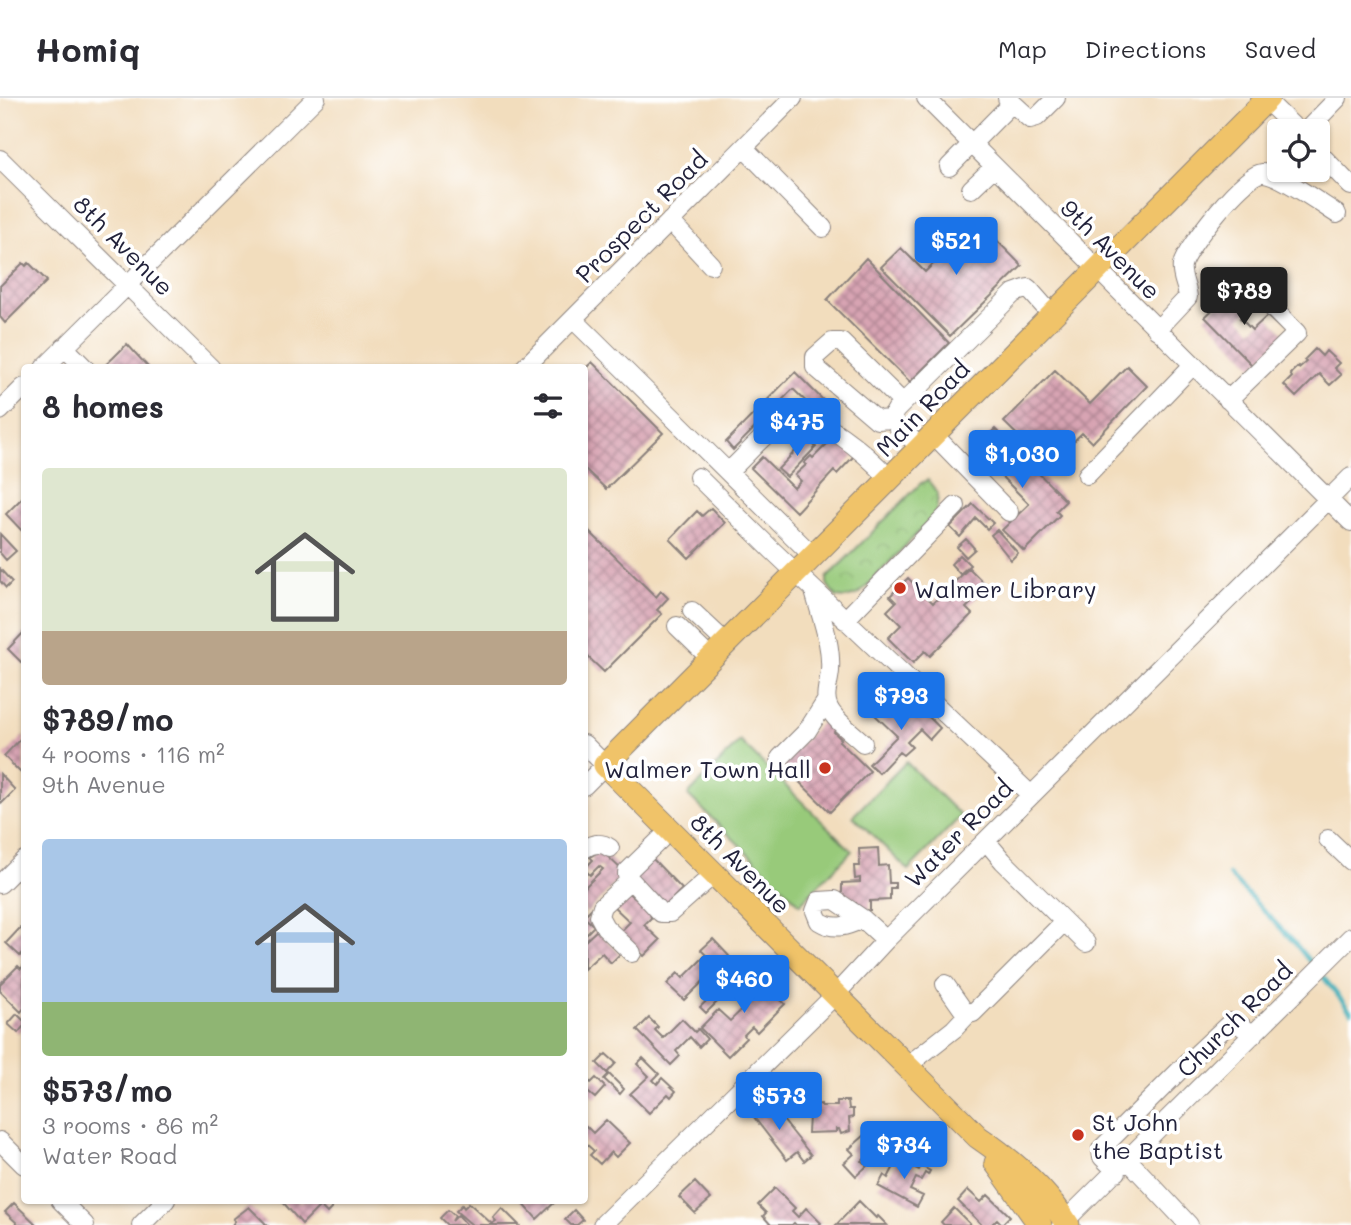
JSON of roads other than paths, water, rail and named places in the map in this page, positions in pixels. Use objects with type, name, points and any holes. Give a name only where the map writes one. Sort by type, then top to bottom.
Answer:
[{"type":"main road","name":"Main Road","points":[[605,765],[1267,99]]},
{"type":"main road","name":"8th Avenue","points":[[605,765],[978,1138],[1040,1225]]},
{"type":"main road","name":"8th Avenue","points":[[978,1138],[998,1151],[1032,1182],[1065,1224]]},
{"type":"street","points":[[48,364],[316,98]]},
{"type":"street","name":"Prospect Road","points":[[528,364],[793,98]]},
{"type":"street","name":"9th Avenue","points":[[926,98],[1351,522]]},
{"type":"street","points":[[948,167],[1010,101],[1030,119],[1056,98]]},
{"type":"street","points":[[1267,99],[1286,119]]},
{"type":"street","points":[[1314,119],[1326,102]]},
{"type":"street","points":[[744,148],[823,228]]},
{"type":"street","name":"8th Avenue","points":[[0,159],[207,364]]},
{"type":"street","points":[[1330,164],[1351,186]]},
{"type":"street","points":[[971,189],[994,167]]},
{"type":"street","points":[[1157,330],[1188,297],[1182,263],[1210,222],[1247,180],[1261,173],[1276,176],[1338,214]]},
{"type":"street","points":[[670,221],[712,265]]},
{"type":"street","points":[[891,419],[903,403],[1020,289],[1028,289],[1051,314]]},
{"type":"street","points":[[1228,400],[1297,333],[1262,297]]},
{"type":"street","points":[[573,318],[812,555]]},
{"type":"street","points":[[903,403],[841,342],[828,344],[815,358],[815,367],[877,420],[891,419],[926,440],[1009,512]]},
{"type":"street","points":[[64,347],[81,364]]},
{"type":"street","points":[[1087,475],[1193,365]]},
{"type":"street","points":[[0,411],[21,390]]},
{"type":"street","points":[[729,471],[774,429],[798,417],[811,420],[838,434],[890,478]]},
{"type":"street","points":[[698,477],[1031,795]]},
{"type":"street","name":"Water Road","points":[[602,1225],[1351,477]]},
{"type":"street","points":[[845,620],[956,506]]},
{"type":"street","points":[[780,758],[807,731],[827,701],[829,653],[813,588]]},
{"type":"street","points":[[692,611],[718,650]]},
{"type":"street","points":[[677,626],[718,650]]},
{"type":"street","points":[[827,701],[835,717],[863,743]]},
{"type":"street","name":"8th Avenue","points":[[588,748],[605,765]]},
{"type":"street","name":"Main Road","points":[[588,782],[605,765]]},
{"type":"street","points":[[670,830],[627,872],[629,881],[661,914],[670,913],[714,874]]},
{"type":"street","points":[[1328,839],[1351,861]]},
{"type":"street","points":[[986,841],[1086,943]]},
{"type":"street","points":[[588,848],[599,844],[610,848]]},
{"type":"street","points":[[0,884],[21,863]]},
{"type":"street","points":[[629,881],[602,906],[599,916],[605,928],[632,953]]},
{"type":"street","points":[[863,919],[886,940]]},
{"type":"street","points":[[907,1066],[980,1007],[1064,922]]},
{"type":"street","name":"Church Road","points":[[1065,1224],[1351,937]]},
{"type":"street","points":[[946,984],[960,1007],[968,1014]]},
{"type":"street","points":[[1189,1225],[1122,1166],[1102,1157],[1101,1149],[1231,1022],[1253,1035]]},
{"type":"street","points":[[0,1141],[21,1162]]},
{"type":"street","points":[[64,1204],[85,1225]]},
{"type":"street","points":[[141,1225],[162,1204]]},
{"type":"waterway","points":[[1229,875],[1294,942],[1314,967]]},
{"type":"waterway","points":[[1320,973],[1351,1012]]},
{"type":"place","name":"Walmer Library","points":[[900,588]]},
{"type":"place","name":"Walmer Town Hall","points":[[825,768]]},
{"type":"place","name":"St John the Baptist","points":[[1078,1135]]}]
